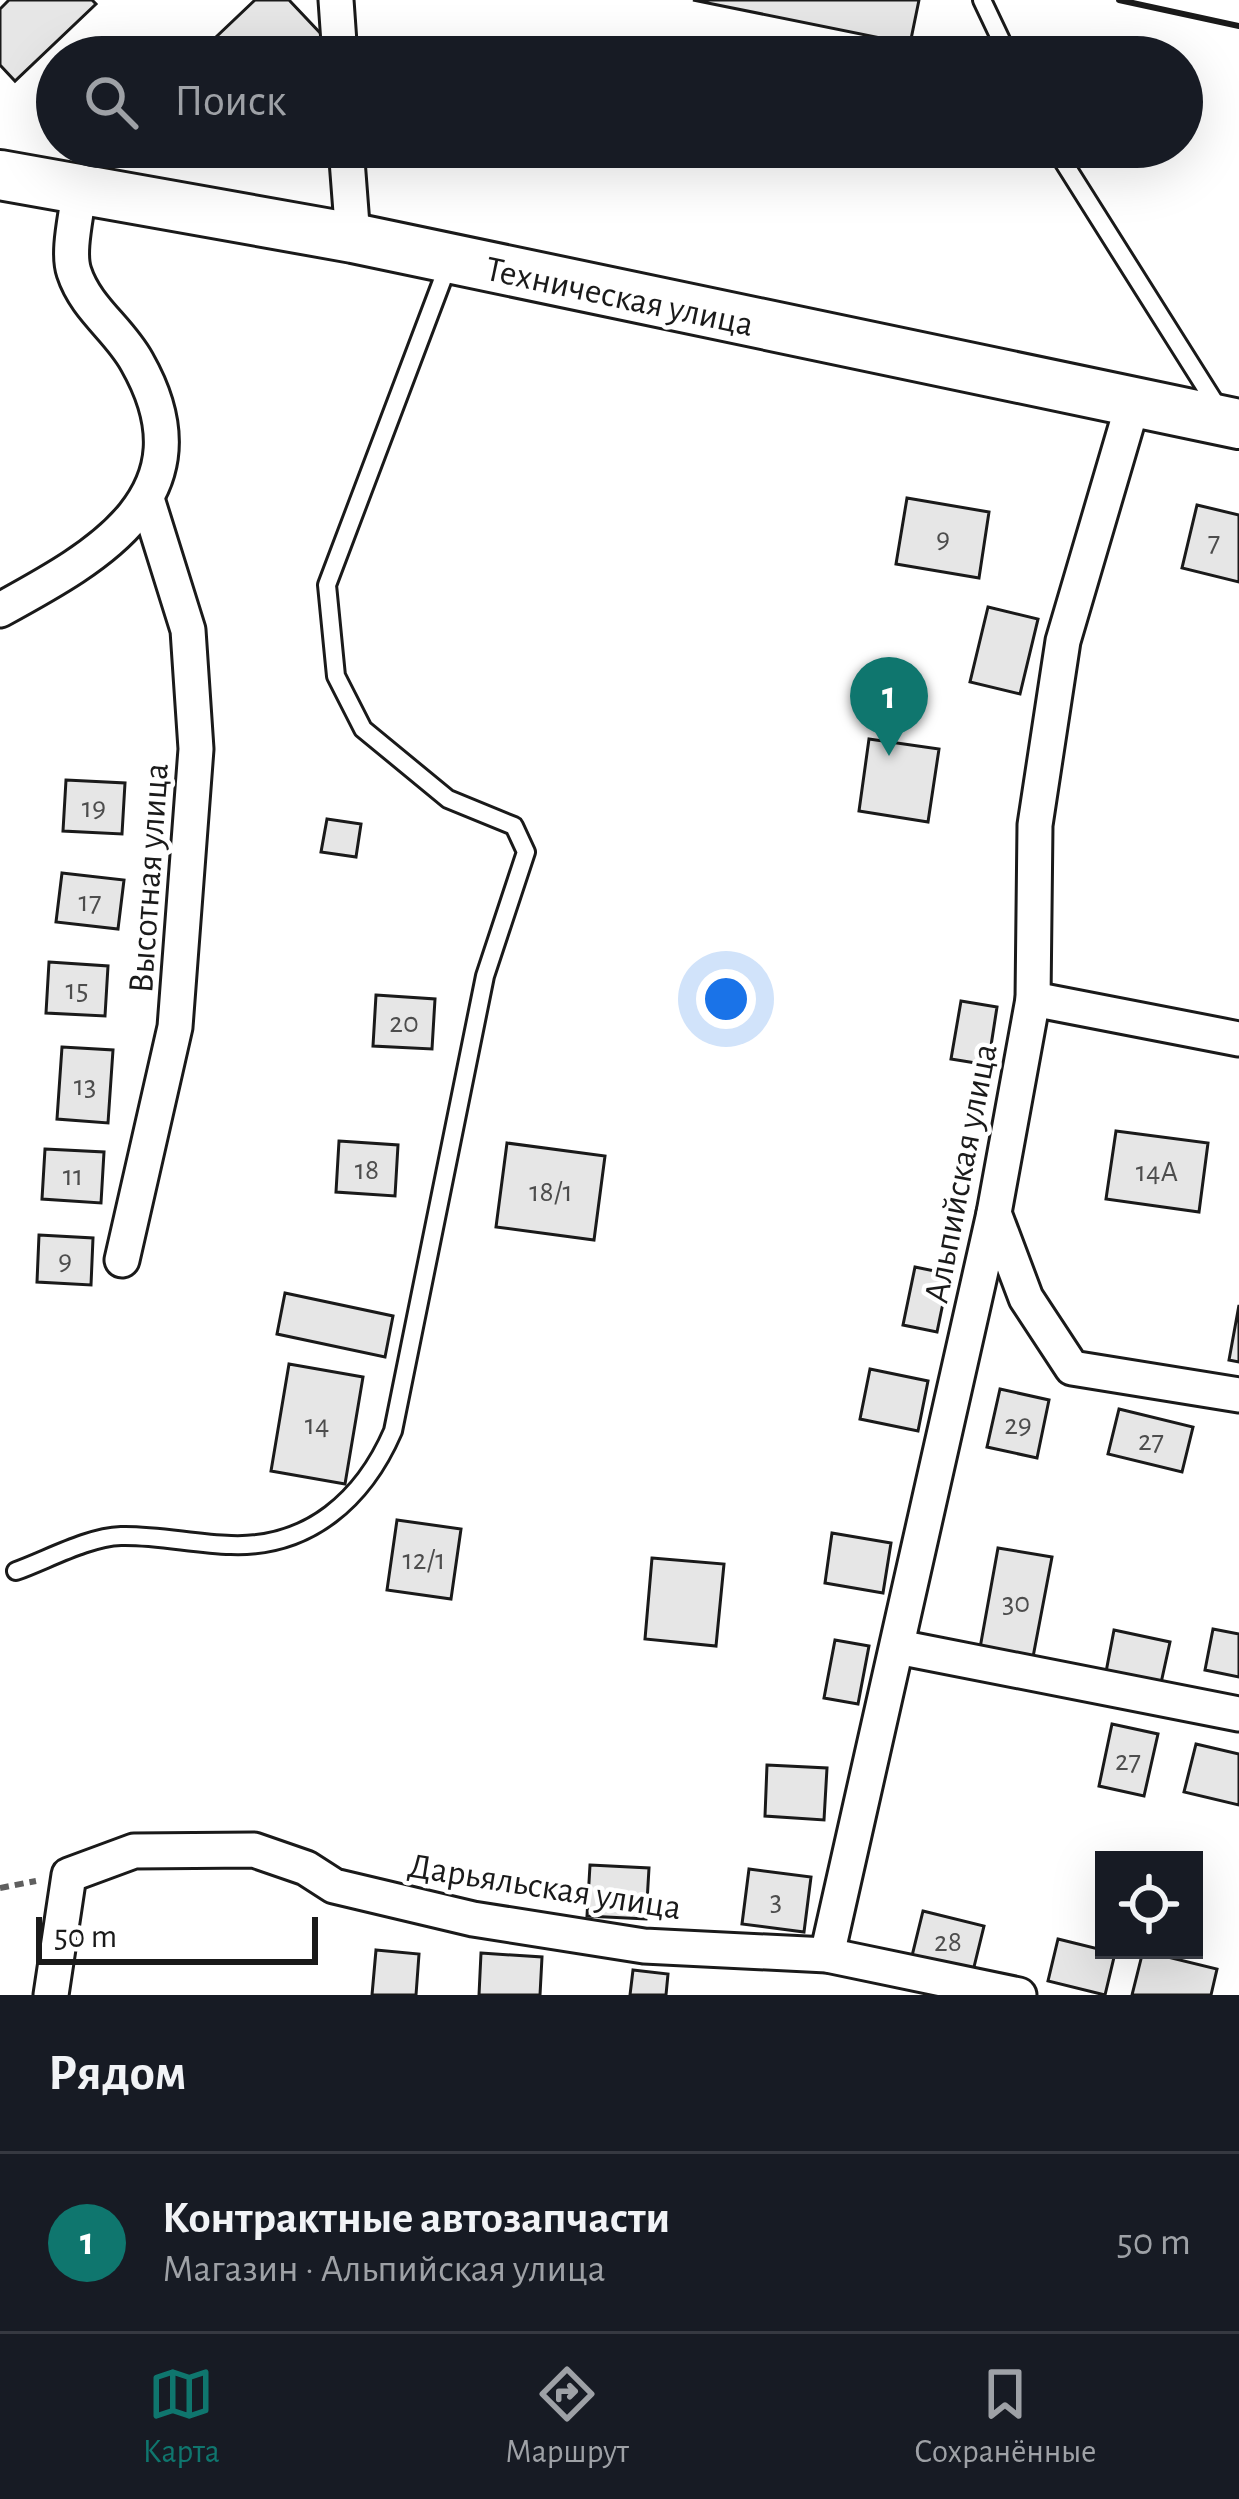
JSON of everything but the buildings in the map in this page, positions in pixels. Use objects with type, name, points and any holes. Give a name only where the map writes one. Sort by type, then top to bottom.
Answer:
[{"type":"street","points":[[336,0],[339,36]]},
{"type":"street","points":[[348,168],[353,238]]},
{"type":"street","name":"Техническая улица","points":[[0,175],[353,238],[1232,422]]},
{"type":"street","points":[[0,610],[83,564],[148,502],[159,470],[156,417],[137,362],[93,309],[72,269],[79,190]]},
{"type":"street","name":"Альпийская улица","points":[[827,1955],[994,1213],[1033,999],[1035,825],[1063,641],[1133,403]]},
{"type":"street","name":"Высотная улица","points":[[122,1260],[175,1027],[196,749],[188,630],[148,502]]},
{"type":"street","points":[[1033,999],[1239,1039]]},
{"type":"street","points":[[994,1213],[1027,1298],[1072,1368],[1239,1395]]},
{"type":"street","points":[[898,1646],[1239,1714]]},
{"type":"street","name":"Дарьяльская улица","points":[[51,1995],[69,1875],[134,1851],[254,1850],[306,1868],[334,1886],[473,1919],[644,1946],[827,1955],[1018,1995]]},
{"type":"lane","points":[[982,0],[999,36]]},
{"type":"lane","points":[[1068,168],[1232,422]]},
{"type":"lane","points":[[16,1571],[116,1535],[237,1546],[318,1523],[351,1502],[375,1472],[393,1431],[485,976],[526,852],[514,826],[448,799],[363,729],[336,676],[327,585],[450,259]]},
{"type":"wall","points":[[1119,0],[1239,26]]},
{"type":"place","name":"Контрактные автозапчасти","points":[[889,756]]}]
